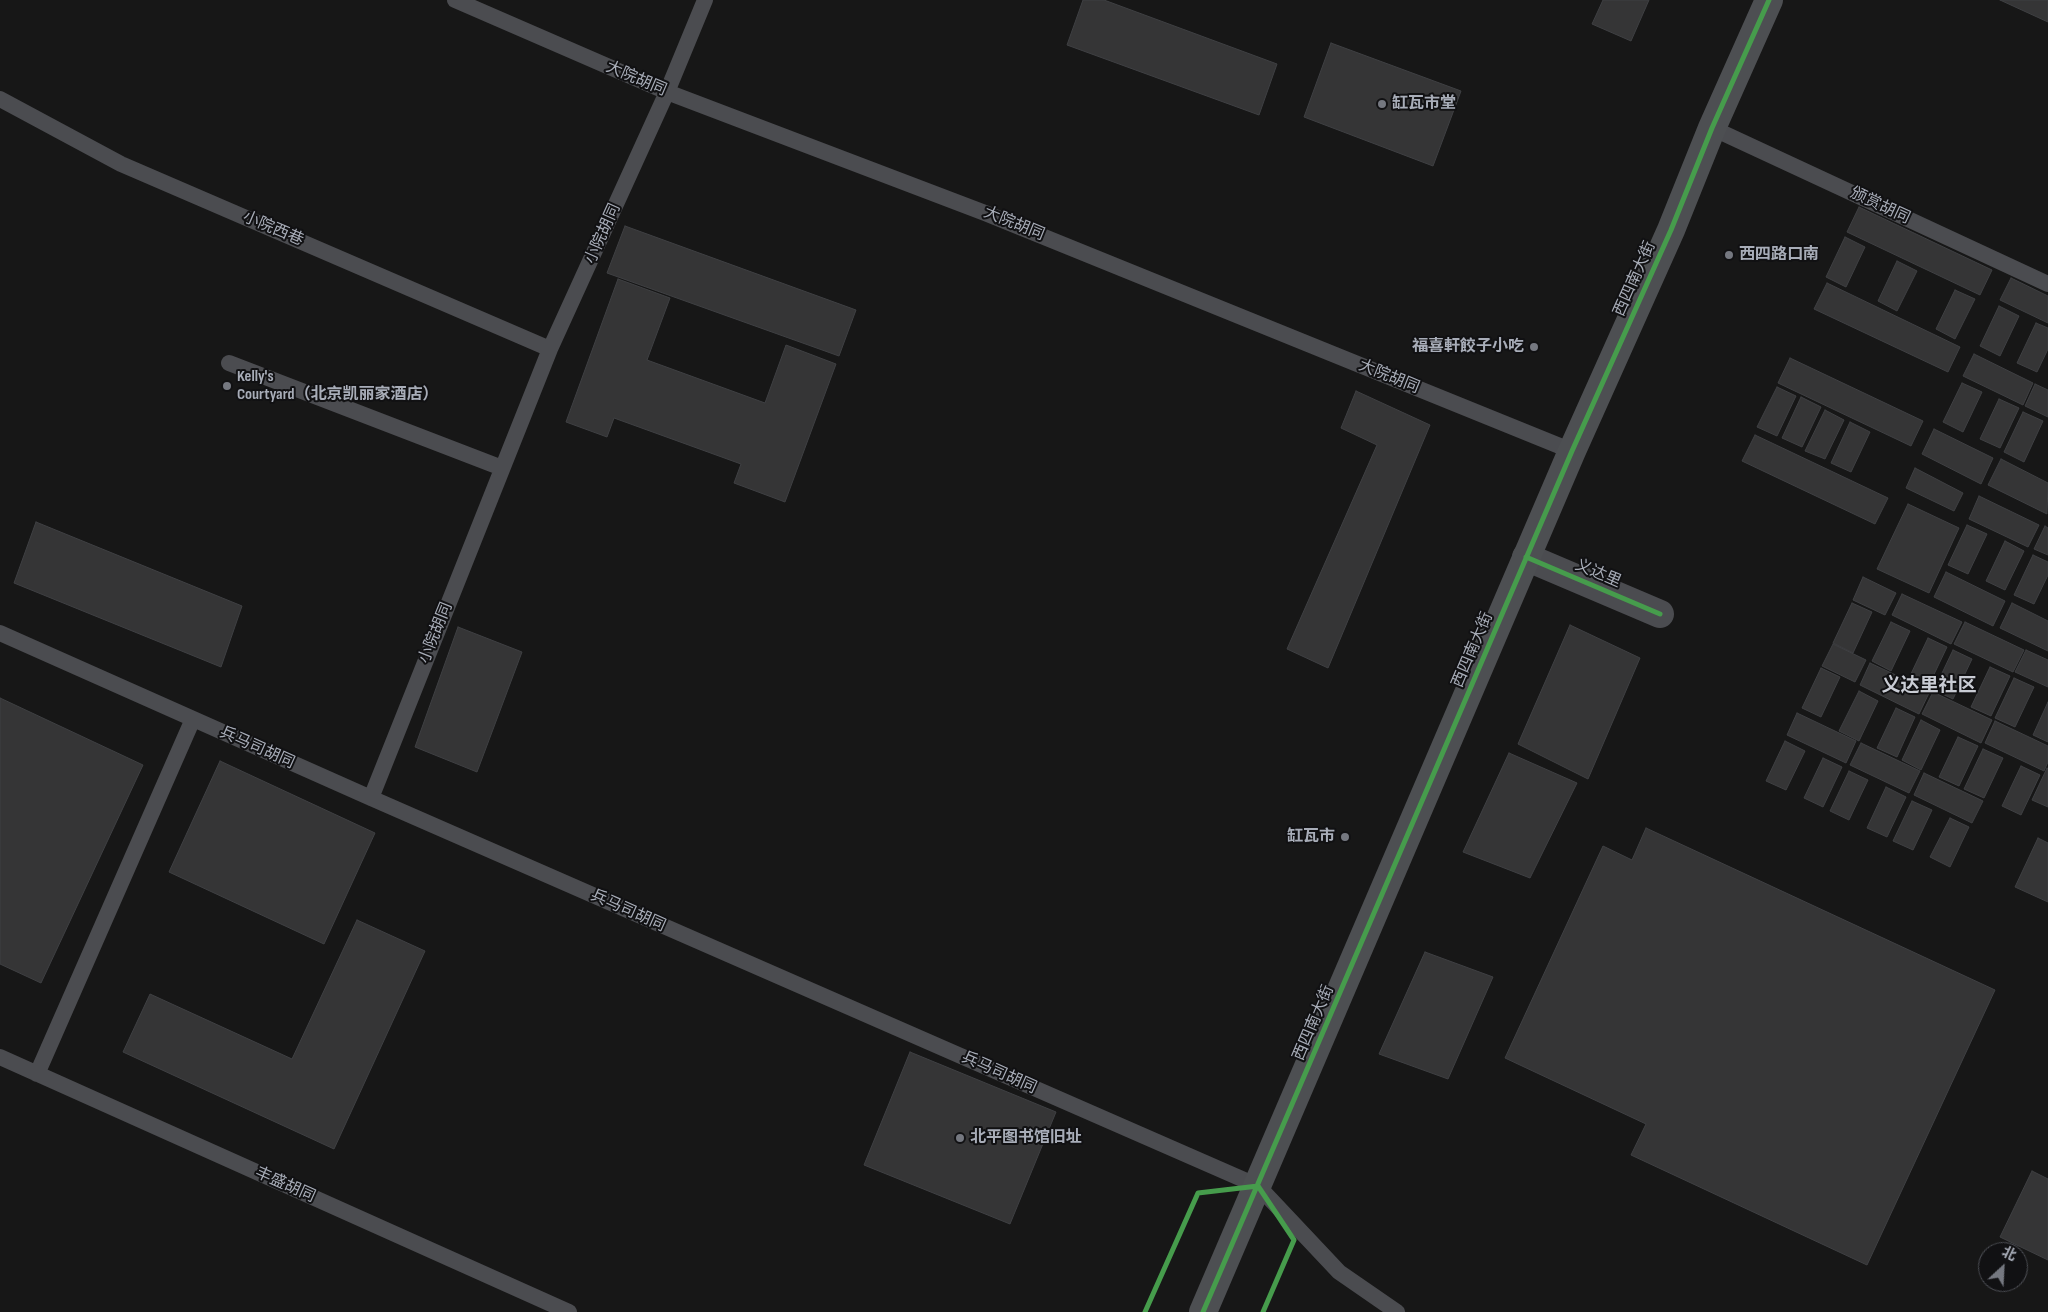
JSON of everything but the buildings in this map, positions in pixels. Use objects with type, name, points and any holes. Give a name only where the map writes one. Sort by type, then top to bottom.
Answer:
[{"type":"main road","name":"西四南大街","points":[[1202,1312],[1258,1186],[1526,557],[1671,230],[1712,128],[1769,0]]},
{"type":"street","name":"义达里","points":[[1526,557],[1660,614]]},
{"type":"lane","name":"大院胡同","points":[[455,0],[667,92],[985,213],[1572,451]]},
{"type":"lane","name":"小院胡同","points":[[371,798],[550,349],[667,92],[705,0]]},
{"type":"lane","name":"小院西巷","points":[[0,99],[121,164],[550,349]]},
{"type":"lane","name":"颁赏胡同","points":[[1712,128],[2048,284]]},
{"type":"lane","points":[[229,363],[502,468]]},
{"type":"lane","name":"兵马司胡同","points":[[0,633],[371,798],[1258,1186]]},
{"type":"lane","points":[[37,1074],[194,719]]},
{"type":"lane","name":"丰盛胡同","points":[[0,1057],[569,1312]]},
{"type":"lane","points":[[1258,1186],[1339,1272],[1397,1312]]},
{"type":"cycle path","points":[[1203,1312],[1572,451],[1671,230],[1712,128],[1769,0]]},
{"type":"cycle path","points":[[1526,557],[1660,614]]},
{"type":"cycle path","points":[[1145,1312],[1198,1193],[1258,1186],[1294,1240],[1263,1312]]},
{"type":"place","name":"缸瓦市堂","points":[[1382,104]]},
{"type":"place","name":"西四路口南","points":[[1729,255]]},
{"type":"place","name":"福喜軒餃子小吃","points":[[1534,347]]},
{"type":"place","name":"Kelly's Courtyard（北京凯丽家酒店）","points":[[227,386]]},
{"type":"place","name":"缸瓦市","points":[[1345,837]]},
{"type":"place","name":"北平图书馆旧址","points":[[960,1138]]},
{"type":"district","name":"义达里社区","points":[[1929,686]]}]
